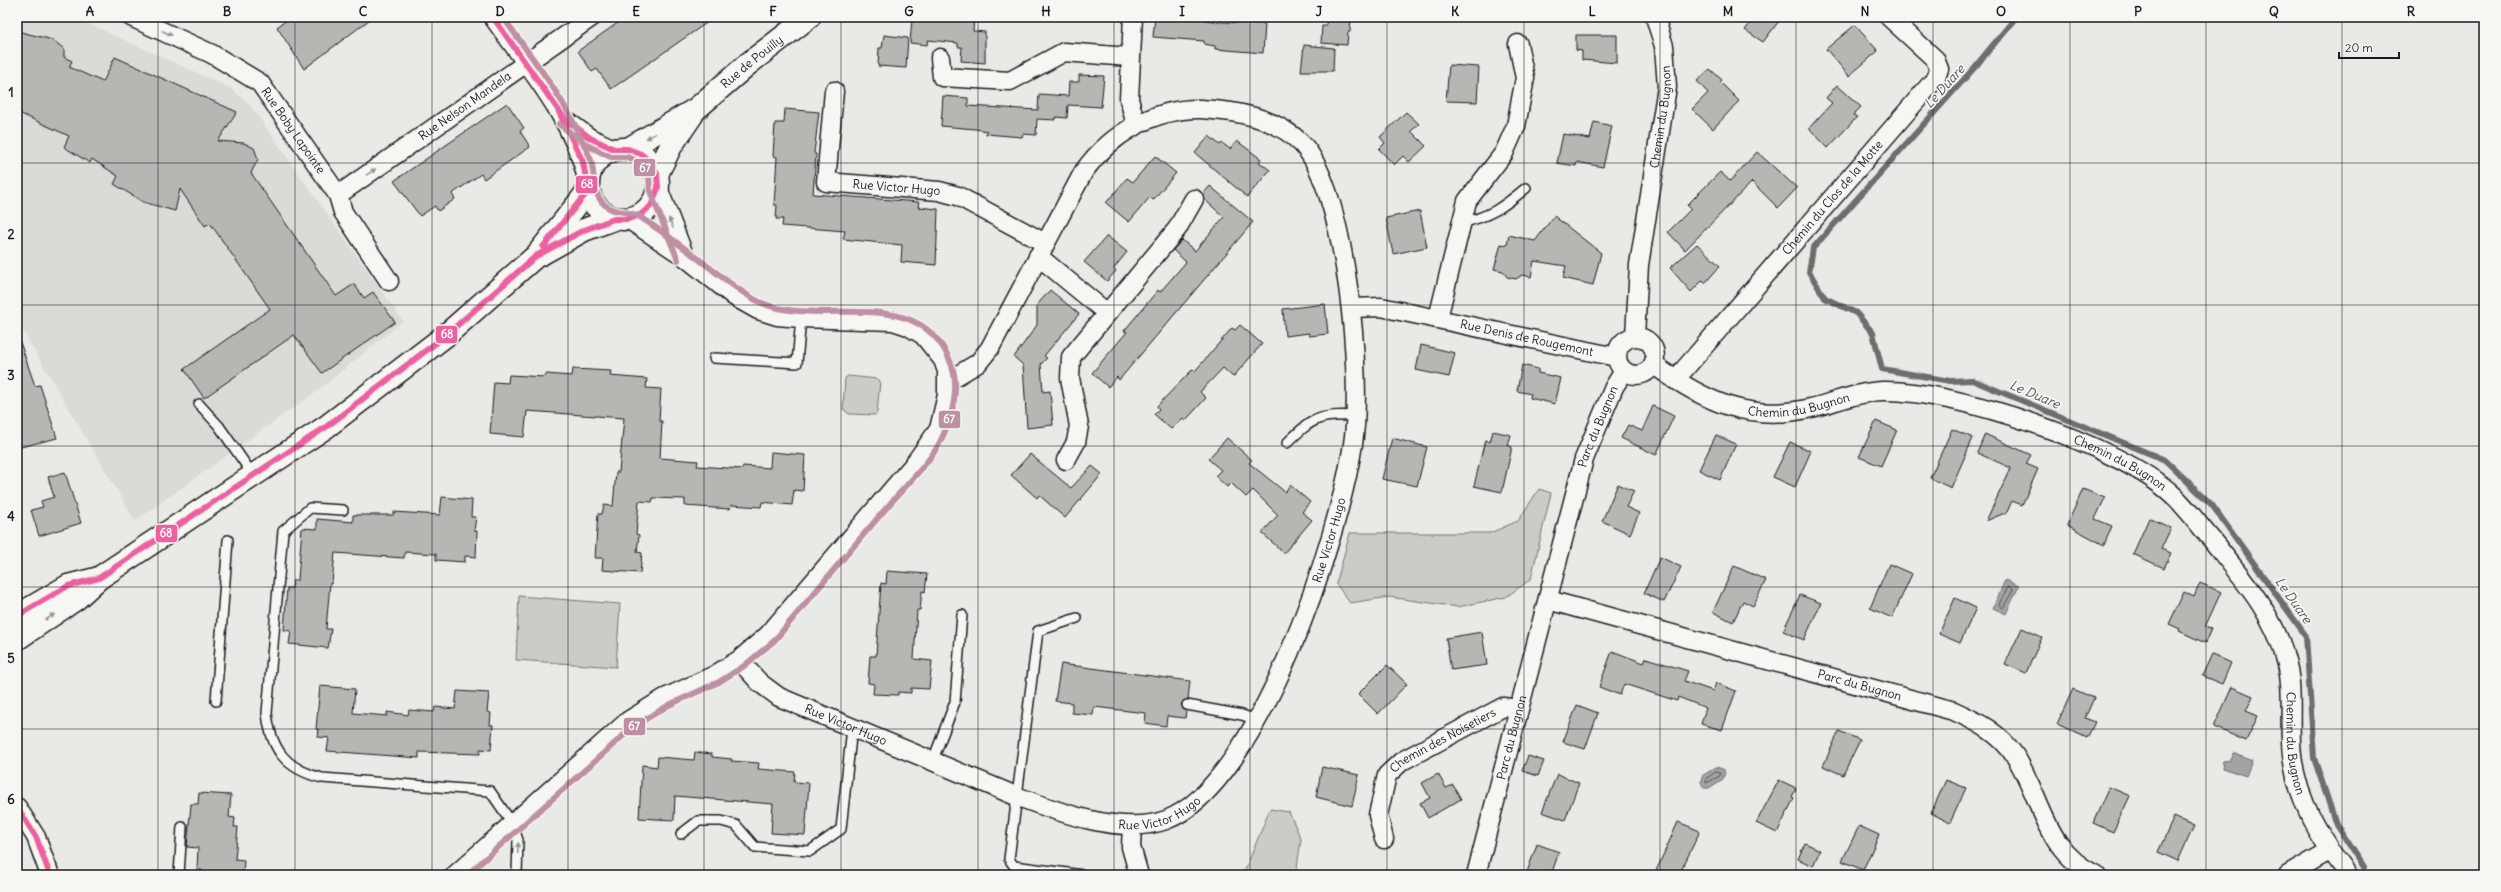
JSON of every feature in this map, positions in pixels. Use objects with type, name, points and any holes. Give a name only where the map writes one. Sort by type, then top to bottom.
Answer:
[{"type":"street","name":"Rue Boby Lapointe","points":[[131,17],[212,54],[260,83],[338,195],[343,212],[389,281]]},
{"type":"street","points":[[455,875],[628,721],[665,698],[714,675],[738,660],[768,635],[930,444],[939,429],[944,413],[948,381],[943,360],[934,347],[923,335],[908,326],[893,321],[777,316],[758,310],[735,297],[685,256],[621,219],[602,213],[593,204],[583,162],[564,118],[493,17]]},
{"type":"street","name":"Rue Nelson Mandela","points":[[338,195],[592,17]]},
{"type":"street","name":"Rue de Pouilly","points":[[17,638],[76,599],[99,578],[326,427],[445,336],[536,256],[588,184],[592,165],[602,155],[621,149],[696,109],[748,64],[810,17]]},
{"type":"street","points":[[1133,17],[1129,57],[1129,99],[1136,125]]},
{"type":"street","name":"Chemin du Bugnon","points":[[1635,336],[1639,265],[1667,87],[1664,46],[1655,17]]},
{"type":"street","name":"Chemin du Clos de la Motte","points":[[1675,380],[1936,78],[1939,69],[1935,59],[1889,17]]},
{"type":"street","points":[[1438,318],[1460,223],[1467,201],[1504,153],[1516,126],[1525,78],[1518,44]]},
{"type":"street","points":[[940,58],[942,77],[1010,81],[1064,52],[1129,57]]},
{"type":"street","name":"Rue Victor Hugo","points":[[834,91],[826,182],[939,191],[958,196],[1042,249],[1107,313]]},
{"type":"street","name":"Rue de Pouilly","points":[[536,256],[584,230],[640,215],[650,206],[671,146],[696,109]]},
{"type":"street","name":"Rue Victor Hugo","points":[[738,660],[760,683],[779,697],[933,760],[1016,796],[1070,814],[1132,826],[1165,820],[1191,805],[1217,779],[1234,758],[1277,683],[1315,582],[1349,468],[1356,416],[1351,308],[1328,195],[1322,175],[1302,144],[1270,122],[1233,112],[1194,109],[1176,112],[1136,125],[1124,131],[1094,157],[1081,177],[990,348],[978,363],[948,381]]},
{"type":"street","points":[[564,118],[590,138],[621,149],[641,154],[651,163],[685,256]]},
{"type":"street","points":[[1066,460],[1076,442],[1079,426],[1070,378],[1071,358],[1177,229],[1194,199]]},
{"type":"street","name":"Rue Denis de Rougemont","points":[[1351,308],[1381,307],[1438,318],[1620,364]]},
{"type":"street","points":[[1635,336],[1645,338],[1653,345],[1656,354],[1654,365],[1649,372],[1640,375],[1632,375],[1620,364],[1619,347],[1625,339],[1635,336]]},
{"type":"street","name":"Parc du Bugnon","points":[[1476,875],[1584,459],[1614,388],[1620,364]]},
{"type":"street","name":"Chemin du Bugnon","points":[[1654,365],[1675,380],[1731,409],[1758,413],[1790,413],[1850,396],[1882,392],[1914,393],[1955,400],[2050,429],[2126,462],[2152,477],[2174,495],[2193,517],[2236,571],[2275,625],[2286,659],[2292,756],[2299,791],[2311,819],[2329,850],[2348,875]]},
{"type":"street","name":"Rue de Pouilly","points":[[17,616],[68,586],[99,578]]},
{"type":"street","name":"Parc du Bugnon","points":[[1548,600],[1954,711],[1978,722],[1992,730],[2015,755],[2047,826],[2063,851],[2088,871],[2096,875]]},
{"type":"street","name":"Chemin des Noisetiers","points":[[1384,839],[1378,815],[1387,774],[1402,761],[1503,707],[1519,710]]},
{"type":"street","points":[[17,807],[36,837],[50,875]]},
{"type":"street","points":[[1132,826],[1131,847],[1139,875]]},
{"type":"street","points":[[2288,875],[2329,850]]},
{"type":"lane","points":[[1460,223],[1482,219],[1507,204],[1526,188]]},
{"type":"lane","points":[[714,358],[797,363],[800,318]]},
{"type":"lane","points":[[198,404],[220,426],[254,476]]},
{"type":"lane","points":[[1287,444],[1310,420],[1336,415],[1356,416]]},
{"type":"lane","points":[[343,510],[310,508],[283,531],[267,713],[269,731],[276,750],[304,773],[322,778],[490,791],[512,823],[518,840],[517,875]]},
{"type":"lane","points":[[216,701],[228,540]]},
{"type":"lane","points":[[933,760],[956,702],[962,615]]},
{"type":"lane","points":[[1077,618],[1038,630],[1009,858],[1014,866],[1083,875]]},
{"type":"lane","points":[[1187,705],[1242,715],[1257,720]]},
{"type":"lane","points":[[681,834],[698,821],[721,821],[736,825],[755,847],[810,851],[841,830],[852,728]]},
{"type":"lane","points":[[179,875],[182,827]]},
{"type":"shaded area","points":[[17,17],[74,17],[230,88],[248,102],[403,321],[321,388],[135,521],[17,321]]},
{"type":"shaded area","points":[[848,376],[878,379],[880,381],[877,413],[875,415],[849,414],[843,409],[845,378]]},
{"type":"shaded area","points":[[1539,489],[1551,493],[1531,579],[1506,597],[1458,607],[1389,597],[1350,603],[1336,584],[1350,533],[1490,533],[1518,521]]},
{"type":"shaded area","points":[[519,596],[620,604],[616,667],[516,660]]},
{"type":"shaded area","points":[[1270,809],[1289,812],[1301,839],[1296,875],[1243,875]]},
{"type":"water","points":[[2005,580],[2019,586],[2006,614],[1993,608]]},
{"type":"water","points":[[2234,753],[2252,761],[2246,776],[2222,768],[2223,761],[2231,760]]},
{"type":"water","points":[[1716,767],[1723,769],[1725,773],[1723,779],[1709,788],[1704,788],[1701,782],[1702,776]]},
{"type":"building","points":[[291,17],[373,17],[304,69],[277,27]]},
{"type":"building","points":[[626,17],[715,17],[611,89],[597,69],[592,72],[578,51]]},
{"type":"building","points":[[924,17],[974,17],[973,31],[985,32],[985,63],[961,61],[962,47],[958,47],[958,43],[928,40],[927,45],[910,43],[912,18],[923,19]]},
{"type":"building","points":[[1155,17],[1206,17],[1205,20],[1265,24],[1263,53],[1215,49],[1215,46],[1204,44],[1204,41],[1153,37]]},
{"type":"building","points":[[1327,17],[1351,17],[1347,45],[1321,43],[1322,26],[1326,26]]},
{"type":"building","points":[[1755,17],[1782,17],[1763,42],[1745,30]]},
{"type":"building","points":[[1855,25],[1878,51],[1849,76],[1826,49]]},
{"type":"building","points":[[17,31],[53,40],[64,49],[64,57],[72,61],[69,67],[103,82],[115,57],[237,112],[218,141],[244,143],[254,148],[258,159],[251,173],[336,296],[354,284],[364,298],[373,292],[395,322],[322,373],[294,335],[204,398],[184,369],[270,309],[210,223],[205,226],[180,189],[175,211],[143,202],[114,184],[118,176],[92,159],[90,163],[64,147],[69,136],[17,112]]},
{"type":"building","points":[[884,35],[908,38],[906,68],[878,66],[879,48],[882,48]]},
{"type":"building","points":[[1576,35],[1617,35],[1617,63],[1582,60],[1582,51],[1576,50]]},
{"type":"building","points":[[1304,45],[1334,48],[1333,71],[1301,71]]},
{"type":"building","points":[[1449,65],[1479,67],[1477,102],[1446,101]]},
{"type":"building","points":[[1710,69],[1722,80],[1720,82],[1739,101],[1713,129],[1692,109],[1708,93],[1697,81]]},
{"type":"building","points":[[1079,75],[1104,76],[1101,107],[1068,105],[1067,118],[1056,117],[1055,120],[1037,119],[1036,135],[1023,134],[1022,137],[986,134],[987,131],[941,126],[943,96],[968,98],[968,106],[1038,110],[1039,94],[1068,96],[1069,82],[1079,82]]},
{"type":"building","points":[[1837,85],[1861,107],[1853,115],[1857,117],[1828,148],[1809,128],[1832,103],[1826,98]]},
{"type":"building","points":[[507,103],[524,128],[520,131],[530,147],[484,179],[481,174],[452,194],[455,199],[438,211],[435,206],[420,216],[394,181]]},
{"type":"building","points":[[785,109],[819,112],[814,153],[816,154],[813,194],[919,202],[918,207],[938,209],[936,265],[901,262],[902,245],[843,239],[845,231],[782,226],[783,219],[776,219],[777,205],[774,205],[777,157],[773,156],[775,123],[784,123]]},
{"type":"building","points":[[1406,112],[1419,124],[1411,131],[1426,146],[1409,162],[1403,156],[1394,165],[1379,149],[1385,143],[1380,137]]},
{"type":"building","points":[[1594,122],[1612,126],[1603,167],[1577,162],[1576,166],[1557,163],[1563,134],[1590,139]]},
{"type":"building","points":[[1209,136],[1220,145],[1222,143],[1230,149],[1237,141],[1261,159],[1259,162],[1270,170],[1247,197],[1195,153]]},
{"type":"building","points":[[1757,152],[1797,188],[1778,208],[1752,182],[1685,250],[1668,232],[1691,209],[1687,205],[1720,172],[1730,181]]},
{"type":"building","points":[[1155,156],[1176,173],[1153,200],[1150,197],[1129,222],[1106,203],[1127,178],[1133,182]]},
{"type":"building","points":[[1210,186],[1253,222],[1119,380],[1117,377],[1108,387],[1092,373],[1127,332],[1124,331],[1158,290],[1160,292],[1186,262],[1173,250],[1182,240],[1195,251],[1224,217],[1204,199],[1203,194]]},
{"type":"building","points":[[1420,211],[1427,247],[1393,254],[1386,218]]},
{"type":"building","points":[[1554,216],[1601,253],[1593,285],[1563,278],[1566,266],[1534,261],[1531,277],[1522,275],[1516,279],[1507,277],[1503,271],[1494,269],[1501,244],[1507,245],[1509,235],[1535,241]]},
{"type":"building","points":[[1107,236],[1127,252],[1114,268],[1116,271],[1107,281],[1084,262]]},
{"type":"building","points":[[1697,244],[1720,266],[1705,283],[1703,280],[1691,292],[1670,268]]},
{"type":"building","points":[[1050,290],[1079,314],[1044,356],[1047,358],[1041,364],[1043,392],[1050,391],[1053,425],[1027,428],[1023,365],[1014,357],[1037,325],[1037,305]]},
{"type":"building","points":[[1325,304],[1328,334],[1309,336],[1309,333],[1285,336],[1283,309]]},
{"type":"building","points":[[1240,325],[1262,344],[1233,377],[1223,368],[1200,392],[1206,398],[1185,421],[1183,418],[1171,429],[1154,414],[1159,409],[1157,406],[1193,369],[1195,371],[1232,328],[1235,330]]},
{"type":"building","points":[[20,342],[35,386],[40,385],[57,438],[17,448],[17,343]]},
{"type":"building","points":[[1421,345],[1455,353],[1449,377],[1416,370]]},
{"type":"building","points":[[1522,365],[1538,369],[1538,373],[1561,378],[1555,404],[1530,398],[1531,394],[1517,391]]},
{"type":"building","points":[[573,369],[611,371],[610,376],[647,379],[646,388],[661,389],[659,421],[662,421],[660,458],[698,461],[697,466],[742,469],[743,466],[770,468],[771,452],[805,455],[803,491],[794,490],[792,505],[762,502],[761,507],[731,505],[730,509],[685,506],[685,499],[653,498],[652,502],[639,501],[636,534],[639,535],[637,552],[642,553],[640,573],[602,570],[603,558],[595,558],[598,514],[602,514],[604,505],[613,506],[616,472],[619,472],[624,418],[527,411],[524,437],[490,434],[494,382],[508,383],[509,375],[545,377],[546,374],[572,376]]},
{"type":"building","points":[[1653,406],[1674,416],[1656,455],[1621,438],[1628,425],[1642,431]]},
{"type":"building","points":[[1876,421],[1897,430],[1881,466],[1859,457]]},
{"type":"building","points":[[1952,429],[1973,438],[1951,488],[1930,478]]},
{"type":"building","points":[[1493,431],[1511,435],[1508,445],[1512,447],[1502,492],[1474,486],[1485,440],[1490,442]]},
{"type":"building","points":[[1985,434],[2031,455],[2026,464],[2038,469],[2022,505],[2012,501],[2007,512],[1986,521],[2011,468],[1977,453]]},
{"type":"building","points":[[1716,435],[1736,444],[1720,480],[1699,470]]},
{"type":"building","points":[[1227,438],[1252,460],[1249,463],[1285,492],[1290,485],[1310,502],[1302,512],[1312,520],[1284,553],[1262,533],[1278,515],[1253,490],[1246,497],[1231,483],[1227,487],[1215,476],[1221,470],[1208,459]]},
{"type":"building","points":[[1392,438],[1427,447],[1417,486],[1382,479]]},
{"type":"building","points":[[1790,442],[1811,451],[1795,487],[1773,477]]},
{"type":"building","points":[[1030,454],[1071,488],[1092,466],[1102,474],[1065,518],[1039,495],[1037,498],[1011,475]]},
{"type":"building","points":[[65,472],[81,523],[39,536],[31,510],[43,507],[41,501],[54,497],[48,477]]},
{"type":"building","points":[[1618,484],[1634,491],[1626,507],[1639,513],[1630,534],[1602,521]]},
{"type":"building","points":[[2083,489],[2105,498],[2095,519],[2112,526],[2104,545],[2067,525]]},
{"type":"building","points":[[442,497],[472,500],[471,517],[476,517],[474,531],[477,531],[476,557],[465,556],[465,562],[436,560],[436,554],[405,552],[404,558],[335,553],[332,583],[330,583],[326,629],[331,629],[328,648],[289,644],[291,631],[284,630],[287,588],[292,588],[293,580],[298,580],[302,528],[317,529],[317,519],[353,522],[353,515],[393,515],[394,512],[440,515]]},
{"type":"building","points":[[2149,518],[2171,528],[2161,549],[2171,553],[2164,568],[2133,554]]},
{"type":"building","points":[[1660,557],[1681,567],[1664,602],[1644,593]]},
{"type":"building","points":[[1889,564],[1912,574],[1892,618],[1870,608]]},
{"type":"building","points":[[1734,566],[1766,580],[1753,606],[1743,601],[1733,622],[1713,612]]},
{"type":"building","points":[[887,571],[927,574],[925,592],[922,591],[920,610],[917,610],[914,659],[932,661],[929,689],[911,688],[911,693],[898,692],[898,695],[873,694],[874,684],[868,683],[870,656],[876,656],[881,583],[886,584]]},
{"type":"building","points":[[2200,583],[2221,592],[2205,627],[2211,629],[2205,643],[2179,631],[2180,629],[2169,624],[2184,592],[2194,597]]},
{"type":"building","points":[[1800,595],[1821,603],[1804,640],[1783,631]]},
{"type":"building","points":[[1955,598],[1976,608],[1960,643],[1939,634]]},
{"type":"building","points":[[2022,628],[2042,637],[2026,673],[2005,664]]},
{"type":"building","points":[[1482,632],[1487,665],[1451,670],[1446,638]]},
{"type":"building","points":[[1612,651],[1644,663],[1646,658],[1688,671],[1684,681],[1713,691],[1716,683],[1736,691],[1722,730],[1701,724],[1706,708],[1678,697],[1677,701],[1624,684],[1620,695],[1599,687]]},
{"type":"building","points":[[2212,654],[2231,663],[2222,684],[2202,676]]},
{"type":"building","points":[[1061,664],[1190,681],[1188,699],[1181,704],[1186,711],[1185,718],[1167,716],[1166,726],[1145,723],[1146,713],[1094,707],[1093,715],[1072,713],[1072,703],[1055,701]]},
{"type":"building","points":[[1387,665],[1407,684],[1378,714],[1358,694]]},
{"type":"building","points":[[320,686],[355,689],[353,713],[387,716],[387,712],[408,715],[409,710],[434,712],[435,707],[455,709],[457,691],[489,693],[487,712],[491,713],[490,725],[493,725],[491,750],[480,749],[480,754],[419,752],[419,758],[327,751],[329,738],[318,737],[319,730],[316,729]]},
{"type":"building","points":[[2232,687],[2253,696],[2246,711],[2258,716],[2246,741],[2214,727]]},
{"type":"building","points":[[2073,689],[2094,698],[2085,718],[2095,722],[2087,738],[2057,724]]},
{"type":"building","points":[[1577,705],[1598,713],[1585,749],[1563,742]]},
{"type":"building","points":[[1839,731],[1860,740],[1843,775],[1823,766]]},
{"type":"building","points":[[695,752],[712,754],[712,757],[732,759],[731,761],[759,763],[758,769],[795,772],[794,782],[809,783],[805,835],[771,833],[773,804],[675,796],[674,820],[639,818],[642,765],[657,767],[658,757],[694,760]]},
{"type":"building","points":[[1528,756],[1544,761],[1538,776],[1522,771]]},
{"type":"building","points":[[1322,767],[1359,775],[1352,806],[1316,797]]},
{"type":"building","points":[[1438,774],[1446,788],[1453,785],[1461,799],[1428,818],[1420,803],[1430,798],[1422,783]]},
{"type":"building","points":[[1557,774],[1579,783],[1565,820],[1542,812]]},
{"type":"building","points":[[1779,780],[1796,788],[1792,797],[1794,798],[1777,833],[1756,823]]},
{"type":"building","points":[[1946,780],[1966,788],[1950,823],[1931,813]]},
{"type":"building","points":[[2109,787],[2130,796],[2113,832],[2093,823]]},
{"type":"building","points":[[199,793],[231,795],[229,817],[235,818],[234,827],[238,827],[235,859],[244,860],[243,875],[202,875],[202,870],[197,870],[198,848],[187,847],[191,804],[198,804]]},
{"type":"building","points":[[2174,817],[2194,826],[2178,861],[2158,852]]},
{"type":"building","points":[[1678,822],[1700,831],[1679,875],[1666,875],[1656,871]]},
{"type":"building","points":[[1859,826],[1879,835],[1863,870],[1842,861]]},
{"type":"building","points":[[1805,843],[1820,850],[1813,866],[1798,859]]},
{"type":"building","points":[[1537,844],[1559,852],[1551,875],[1526,875]]},
{"type":"waterway","name":"Le Duare","points":[[2016,17],[1975,67],[1813,248],[1809,272],[1825,298],[1856,313],[1873,333],[1882,369],[1950,381],[1972,380],[2165,460],[2212,505],[2306,636],[2314,758],[2336,824],[2364,867]]},
{"type":"transit line","name":"68","points":[[17,616],[68,586],[99,578],[326,427],[445,336],[536,256],[584,230],[614,219],[628,219],[640,215],[651,206],[658,188],[657,174],[651,163],[641,154],[628,149],[614,149],[590,138],[564,118],[493,17]]},
{"type":"transit line","name":"67","points":[[467,875],[633,727],[669,705],[719,682],[744,666],[774,641],[874,522],[928,461],[943,436],[955,395],[954,373],[951,363],[936,338],[917,323],[893,315],[867,312],[813,312],[786,310],[762,303],[737,288],[678,243],[640,217],[631,213],[613,210],[605,205],[601,201],[596,190],[591,160],[565,106],[503,17]]},
{"type":"transit line","name":"68","points":[[543,247],[588,191],[583,162],[559,112]]},
{"type":"transit line","name":"67","points":[[559,124],[587,145],[611,157],[627,157],[637,161],[645,168],[649,176],[650,191],[678,260]]},
{"type":"transit line","name":"68","points":[[17,807],[36,837],[50,875]]}]
